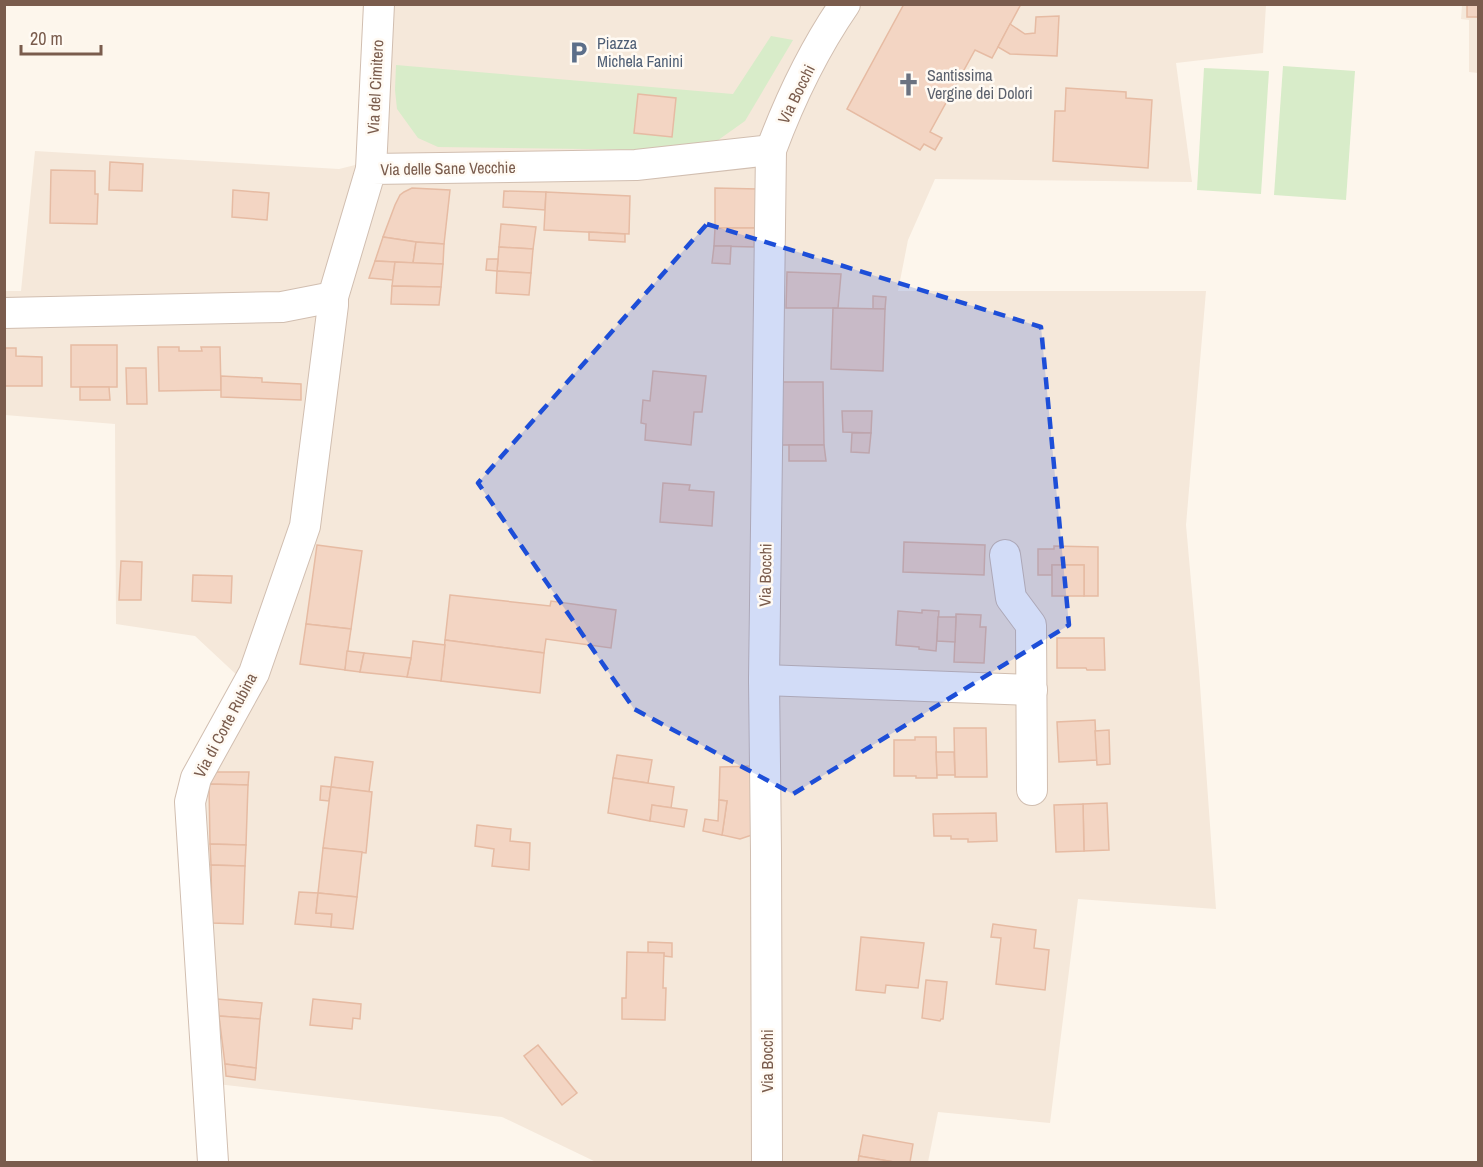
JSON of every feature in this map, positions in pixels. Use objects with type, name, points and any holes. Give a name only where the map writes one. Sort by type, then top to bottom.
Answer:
[{"type":"street","name":"Via del Cimitero","points":[[371,169],[379,4]]},
{"type":"street","name":"Via Bocchi","points":[[767,1162],[764,680],[771,150],[785,112],[844,4]]},
{"type":"street","name":"Via delle Sane Vecchie","points":[[333,297],[371,169],[636,165],[771,150]]},
{"type":"street","points":[[4,313],[282,307],[333,297]]},
{"type":"street","name":"Via di Corte Rubina","points":[[213,1162],[190,802],[196,778],[254,673],[305,526],[333,297]]},
{"type":"street","points":[[1005,555],[1011,598],[1031,625],[1032,789]]},
{"type":"street","points":[[764,680],[1032,690]]},
{"type":"highlighted area","points":[[707,224],[1041,327],[1069,625],[793,794],[634,709],[478,483]]},
{"type":"shaded area","points":[[391,5],[1266,5],[1263,53],[1176,63],[1192,182],[935,179],[908,240],[898,291],[1206,291],[1186,525],[1216,909],[1078,899],[1050,1123],[938,1112],[928,1162],[596,1162],[502,1117],[200,1082],[177,802],[240,678],[195,636],[116,624],[115,424],[5,415],[4,291],[21,291],[35,151],[339,169],[383,158]]},
{"type":"shaded area","points":[[1462,5],[1478,5],[1478,73],[1469,72],[1469,20],[1461,19]]},
{"type":"green space","points":[[771,36],[793,40],[745,121],[714,143],[662,150],[438,147],[418,138],[397,109],[396,65],[733,94]]},
{"type":"green space","points":[[1283,66],[1355,71],[1346,200],[1274,195]]},
{"type":"green space","points":[[1204,68],[1269,71],[1261,194],[1197,190]]},
{"type":"building","name":"Santissima Vergine dei Dolori","points":[[904,4],[1021,4],[992,58],[975,50],[930,132],[942,138],[935,150],[924,144],[920,150],[847,109]]},
{"type":"building","points":[[1467,4],[1478,4],[1478,17],[1467,17]]},
{"type":"building","points":[[1059,16],[1057,56],[1010,54],[998,47],[1010,24],[1025,34],[1035,33],[1036,17]]},
{"type":"building","points":[[1066,88],[1126,92],[1126,98],[1152,100],[1148,168],[1053,161],[1055,111],[1065,111]]},
{"type":"building","points":[[638,94],[676,98],[672,137],[634,133]]},
{"type":"building","points":[[110,162],[143,164],[142,191],[109,190]]},
{"type":"building","points":[[51,170],[95,171],[95,194],[98,194],[97,224],[50,223]]},
{"type":"building","points":[[412,188],[450,190],[444,244],[383,237],[400,195]]},
{"type":"building","points":[[715,188],[757,189],[755,228],[715,228]]},
{"type":"building","points":[[233,190],[269,193],[267,220],[232,217]]},
{"type":"building","points":[[504,191],[546,192],[545,210],[503,207]]},
{"type":"building","points":[[546,192],[630,196],[629,234],[544,230]]},
{"type":"building","points":[[501,224],[536,227],[533,249],[499,247]]},
{"type":"building","points":[[715,228],[755,228],[754,247],[714,246]]},
{"type":"building","points":[[589,232],[625,234],[625,242],[589,240]]},
{"type":"building","points":[[383,237],[416,242],[413,263],[375,261]]},
{"type":"building","points":[[416,242],[444,244],[443,264],[413,263]]},
{"type":"building","points":[[714,246],[731,246],[730,264],[712,263]]},
{"type":"building","points":[[499,247],[533,249],[531,273],[497,271]]},
{"type":"building","points":[[487,259],[498,259],[497,271],[486,270]]},
{"type":"building","points":[[375,261],[395,262],[393,280],[369,278]]},
{"type":"building","points":[[395,262],[443,264],[441,287],[392,286]]},
{"type":"building","points":[[497,271],[531,273],[529,295],[496,293]]},
{"type":"building","points":[[787,272],[841,274],[838,308],[786,308]]},
{"type":"building","points":[[392,286],[441,287],[439,305],[391,304]]},
{"type":"building","points":[[873,296],[886,297],[885,309],[873,309]]},
{"type":"building","points":[[833,308],[885,309],[883,371],[831,369]]},
{"type":"building","points":[[71,345],[117,345],[117,387],[71,387]]},
{"type":"building","points":[[158,347],[179,347],[179,351],[202,351],[201,347],[220,347],[221,390],[159,391]]},
{"type":"building","points":[[4,348],[16,348],[16,356],[42,357],[42,386],[4,386]]},
{"type":"building","points":[[126,368],[146,368],[147,404],[127,404]]},
{"type":"building","points":[[653,371],[706,376],[702,412],[694,412],[691,445],[645,440],[646,424],[641,423],[643,400],[650,401]]},
{"type":"building","points":[[221,376],[262,378],[262,382],[301,384],[301,400],[221,397]]},
{"type":"building","points":[[778,382],[823,382],[824,445],[778,445]]},
{"type":"building","points":[[80,387],[109,387],[110,400],[80,400]]},
{"type":"building","points":[[842,411],[872,411],[871,433],[843,432]]},
{"type":"building","points":[[852,433],[871,433],[869,453],[851,452]]},
{"type":"building","points":[[789,445],[824,445],[826,461],[789,461]]},
{"type":"building","points":[[663,483],[690,485],[689,490],[714,492],[712,526],[660,522]]},
{"type":"building","points":[[904,542],[985,545],[984,575],[903,572]]},
{"type":"building","points":[[317,545],[362,551],[351,629],[306,624]]},
{"type":"building","points":[[1054,546],[1098,547],[1098,596],[1084,596],[1084,565],[1052,565],[1052,575],[1038,575],[1038,549],[1054,549]]},
{"type":"building","points":[[121,561],[142,562],[141,600],[119,600]]},
{"type":"building","points":[[1052,565],[1084,565],[1084,596],[1052,596]]},
{"type":"building","points":[[193,575],[232,576],[231,603],[192,601]]},
{"type":"building","points":[[450,595],[550,606],[551,601],[616,610],[611,648],[546,639],[544,653],[445,640]]},
{"type":"building","points":[[922,610],[939,611],[936,651],[896,645],[898,611],[922,613]]},
{"type":"building","points":[[956,614],[981,615],[980,627],[986,627],[984,663],[954,662]]},
{"type":"building","points":[[938,617],[956,617],[955,642],[937,641]]},
{"type":"building","points":[[306,624],[351,629],[345,670],[300,664]]},
{"type":"building","points":[[1057,638],[1104,638],[1105,670],[1057,668]]},
{"type":"building","points":[[445,640],[544,653],[540,693],[441,681]]},
{"type":"building","points":[[413,641],[445,645],[441,681],[407,677]]},
{"type":"building","points":[[347,651],[364,653],[360,672],[345,670]]},
{"type":"building","points":[[364,653],[411,658],[407,677],[360,672]]},
{"type":"building","points":[[1095,720],[1097,760],[1059,762],[1057,722]]},
{"type":"building","points":[[954,728],[986,728],[987,777],[955,777]]},
{"type":"building","points":[[1109,730],[1110,764],[1097,765],[1095,731]]},
{"type":"building","points":[[915,737],[936,737],[937,778],[894,776],[894,740],[915,740]]},
{"type":"building","points":[[936,752],[954,752],[955,775],[937,775]]},
{"type":"building","points":[[617,755],[652,760],[648,783],[613,778]]},
{"type":"building","points":[[335,757],[373,762],[369,792],[331,787]]},
{"type":"building","points":[[753,766],[752,835],[740,839],[722,835],[727,801],[719,800],[720,767]]},
{"type":"building","points":[[209,772],[249,772],[248,785],[209,784]]},
{"type":"building","points":[[613,778],[674,787],[671,808],[652,805],[650,821],[608,813]]},
{"type":"building","points":[[209,784],[248,785],[246,845],[210,844]]},
{"type":"building","points":[[321,786],[331,787],[329,801],[320,800]]},
{"type":"building","points":[[331,787],[372,792],[366,853],[323,848]]},
{"type":"building","points":[[719,800],[727,801],[722,835],[703,831],[705,819],[718,821]]},
{"type":"building","points":[[1107,803],[1109,850],[1084,851],[1083,804]]},
{"type":"building","points":[[1083,804],[1084,851],[1056,852],[1054,805]]},
{"type":"building","points":[[652,805],[687,810],[684,827],[650,821]]},
{"type":"building","points":[[996,813],[997,841],[968,842],[968,839],[951,839],[951,836],[934,836],[933,814]]},
{"type":"building","points":[[477,825],[511,829],[510,841],[530,843],[529,870],[492,866],[494,849],[475,846]]},
{"type":"building","points":[[210,844],[246,845],[245,866],[211,865]]},
{"type":"building","points":[[323,848],[362,852],[357,897],[318,893]]},
{"type":"building","points":[[211,865],[245,866],[243,924],[212,923]]},
{"type":"building","points":[[299,892],[318,893],[316,913],[332,914],[331,927],[295,924]]},
{"type":"building","points":[[318,893],[357,897],[353,929],[331,927],[332,914],[316,913]]},
{"type":"building","points":[[993,924],[1036,930],[1034,948],[1049,950],[1045,990],[996,984],[1001,938],[991,937]]},
{"type":"building","points":[[861,937],[924,943],[918,988],[886,985],[885,993],[856,990]]},
{"type":"building","points":[[648,942],[672,943],[672,957],[664,956],[664,953],[648,953]]},
{"type":"building","points":[[627,952],[664,953],[665,1020],[622,1019],[622,998],[626,998]]},
{"type":"building","points":[[926,980],[947,982],[943,1019],[940,1021],[922,1018]]},
{"type":"building","points":[[217,999],[262,1003],[260,1019],[219,1016]]},
{"type":"building","points":[[313,999],[361,1004],[360,1019],[353,1018],[352,1029],[310,1025]]},
{"type":"building","points":[[219,1016],[260,1019],[256,1068],[225,1064]]},
{"type":"building","points":[[538,1045],[577,1093],[562,1105],[524,1056]]},
{"type":"building","points":[[225,1064],[256,1068],[255,1080],[226,1076]]},
{"type":"building","points":[[863,1135],[913,1144],[910,1162],[894,1162],[859,1156]]},
{"type":"building","points":[[859,1156],[894,1162],[858,1162]]},
{"type":"place","name":"Piazza Michela Fanini","points":[[579,52]]},
{"type":"place","name":"Santissima Vergine dei Dolori","points":[[909,84]]}]
